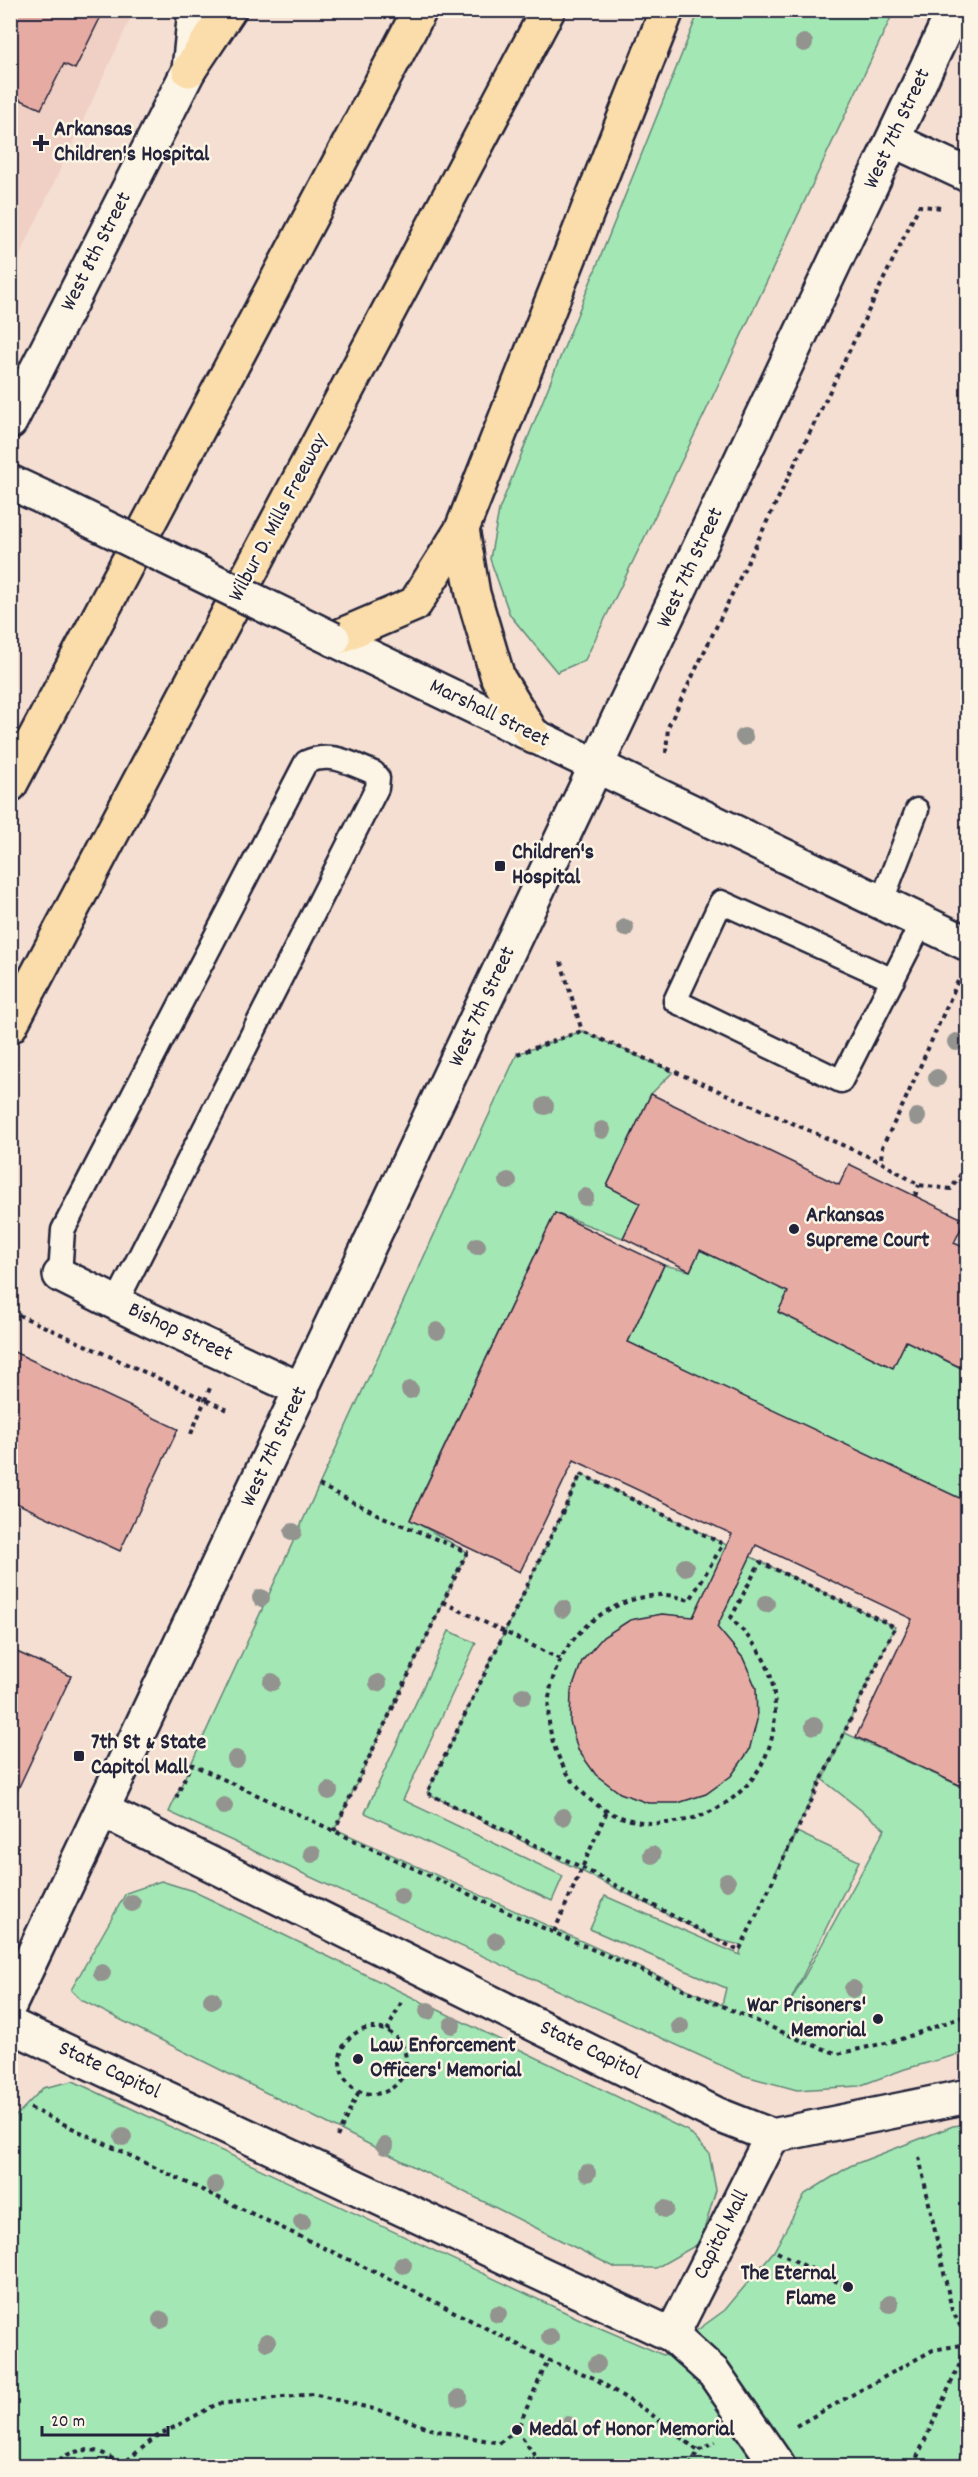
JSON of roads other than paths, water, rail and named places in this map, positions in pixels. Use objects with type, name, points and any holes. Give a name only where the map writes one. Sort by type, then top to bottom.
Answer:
[{"type":"highway","points":[[189,70],[229,10]]},
{"type":"highway","points":[[10,785],[420,10]]},
{"type":"highway","name":"Wilbur D. Mills Freeway","points":[[10,1026],[548,10]]},
{"type":"highway","points":[[333,639],[415,604],[462,529],[667,10]]},
{"type":"highway","points":[[462,529],[473,594],[498,678],[534,737]]},
{"type":"street","name":"West 8th Street","points":[[10,422],[189,70],[195,10]]},
{"type":"street","name":"West 7th Street","points":[[10,2004],[954,10]]},
{"type":"street","points":[[893,140],[968,174]]},
{"type":"street","name":"Marshall Street","points":[[10,482],[534,737],[968,944]]},
{"type":"street","name":"Bishop Street","points":[[60,1275],[302,1390]]},
{"type":"street","name":"State Capitol","points":[[102,1810],[716,2114],[772,2136]]},
{"type":"street","name":"State Capitol","points":[[10,2025],[672,2335],[714,2373],[778,2466]]},
{"type":"street","points":[[772,2136],[968,2096]]},
{"type":"street","name":"Capitol Mall","points":[[672,2335],[772,2136]]},
{"type":"lane","points":[[60,1275],[63,1230],[306,762],[319,756],[339,758],[374,773],[378,778],[377,788],[116,1303]]},
{"type":"lane","points":[[881,903],[917,810]]},
{"type":"lane","points":[[893,980],[721,902],[675,1001],[841,1081],[893,980],[922,922]]},
{"type":"place","name":"Arkansas Children's Hospital","points":[[41,143]]},
{"type":"place","name":"Children's Hospital","points":[[500,866]]},
{"type":"place","name":"Arkansas Supreme Court","points":[[794,1229]]},
{"type":"place","name":"7th St & State Capitol Mall","points":[[79,1756]]},
{"type":"place","name":"War Prisoners' Memorial","points":[[878,2019]]},
{"type":"place","name":"Law Enforcement Officers' Memorial","points":[[358,2059]]},
{"type":"place","name":"The Eternal Flame","points":[[848,2287]]},
{"type":"place","name":"Medal of Honor Memorial","points":[[517,2430]]}]
